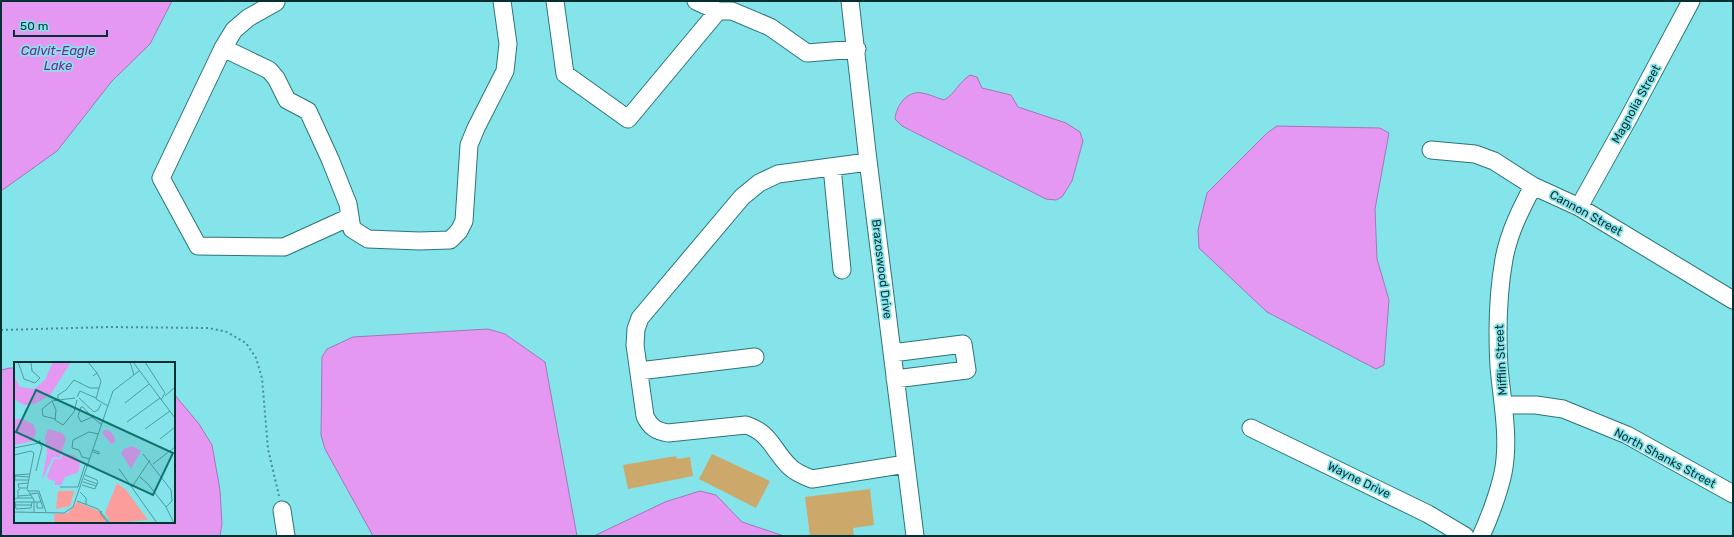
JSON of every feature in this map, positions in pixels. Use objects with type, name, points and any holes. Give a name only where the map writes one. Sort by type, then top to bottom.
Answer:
[{"type":"street","points":[[276,1],[248,18],[234,30],[223,48],[161,178],[198,246],[284,247],[350,217]]},
{"type":"street","points":[[223,48],[269,70],[276,78],[287,100],[308,111],[330,159],[348,204],[352,229],[368,238],[419,241],[450,240],[459,231],[464,221],[469,145],[505,71],[508,44],[502,1]]},
{"type":"street","points":[[555,1],[566,74],[628,119],[718,11]]},
{"type":"street","points":[[696,1],[718,11],[732,11],[770,27],[807,53],[857,49]]},
{"type":"street","name":"Brazoswood Drive","points":[[850,1],[857,49],[868,162],[915,536]]},
{"type":"street","name":"Magnolia Street","points":[[1579,207],[1691,1]]},
{"type":"street","name":"Cannon Street","points":[[1431,150],[1475,154],[1494,161],[1533,186],[1579,207],[1733,300]]},
{"type":"street","points":[[868,162],[778,174],[759,183],[742,197],[640,318],[636,329],[635,346],[645,416],[649,425],[657,431],[668,433],[746,425],[757,428],[766,435],[790,467],[800,475],[812,479],[906,464]]},
{"type":"street","points":[[832,167],[842,270]]},
{"type":"street","name":"Mifflin Street","points":[[1481,536],[1503,473],[1505,445],[1504,405],[1499,368],[1498,340],[1500,285],[1504,258],[1511,231],[1533,186]]},
{"type":"street","points":[[892,353],[963,344],[967,370],[895,379]]},
{"type":"street","points":[[639,371],[755,357]]},
{"type":"street","name":"North Shanks Street","points":[[1504,405],[1536,405],[1562,409],[1627,435],[1733,494]]},
{"type":"street","name":"Wayne Drive","points":[[1251,428],[1428,514],[1465,536]]},
{"type":"street","points":[[282,510],[286,536]]},
{"type":"path","points":[[1,330],[109,327],[210,328],[227,332],[246,343],[256,358],[262,378],[268,449],[282,510]]},
{"type":"water","name":"Calvit-Eagle Lake","points":[[1,1],[172,1],[150,44],[112,81],[57,151],[1,191]]},
{"type":"water","points":[[970,75],[977,77],[982,88],[1011,95],[1018,107],[1066,123],[1080,132],[1083,141],[1072,181],[1062,197],[1056,200],[1046,199],[902,126],[895,119],[900,104],[907,96],[922,93],[944,100],[948,98],[962,81]]},
{"type":"water","points":[[1277,126],[1380,128],[1389,133],[1375,209],[1377,259],[1389,300],[1384,365],[1376,369],[1267,312],[1199,248],[1198,230],[1207,193],[1267,133]]},
{"type":"water","points":[[488,329],[505,334],[545,362],[577,536],[373,536],[325,449],[321,435],[322,357],[327,349],[353,337]]},
{"type":"water","points":[[14,368],[14,523],[175,523],[175,395],[199,424],[212,445],[220,490],[222,524],[220,536],[1,536],[1,370]]},
{"type":"water","points":[[700,491],[716,495],[742,522],[784,536],[594,536],[665,502]]},
{"type":"building","points":[[712,454],[770,481],[756,508],[699,479]]},
{"type":"building","points":[[676,456],[677,459],[690,457],[693,476],[628,489],[623,465]]},
{"type":"building","points":[[870,489],[874,525],[853,528],[854,536],[810,536],[805,497]]}]
